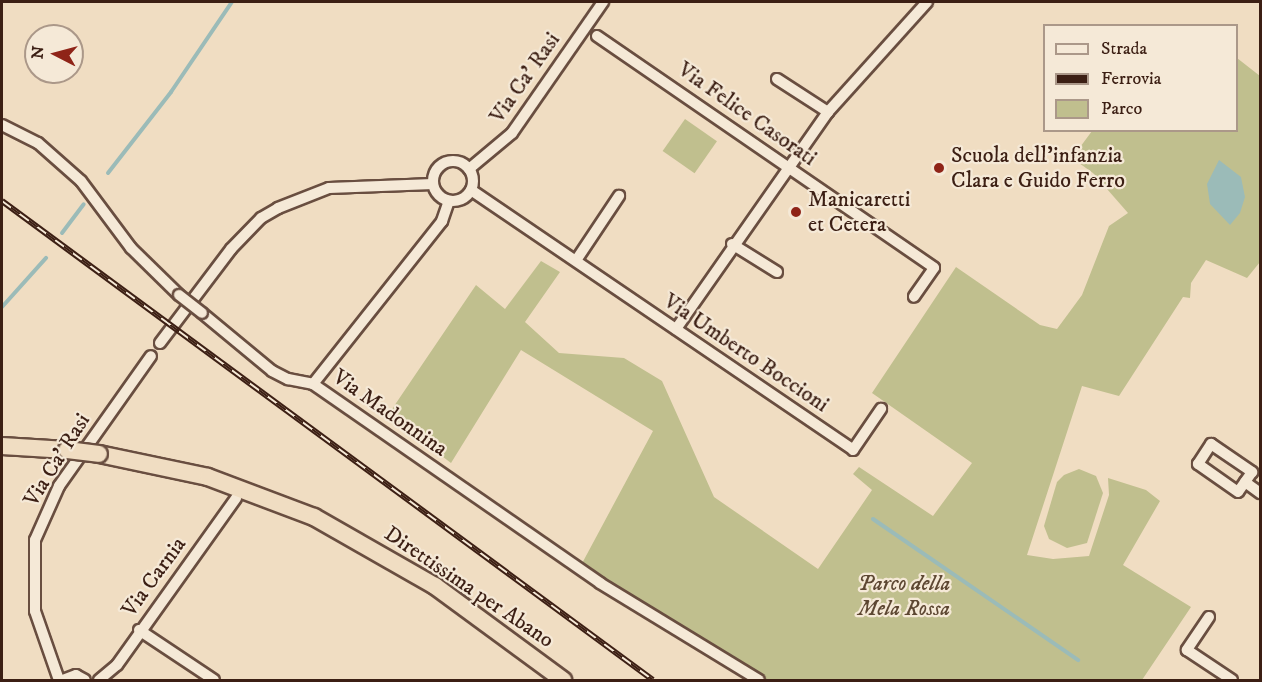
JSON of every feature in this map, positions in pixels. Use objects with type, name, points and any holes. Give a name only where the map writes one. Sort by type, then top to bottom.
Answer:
[{"type":"highway","name":"Direttissima per Abano","points":[[2,446],[99,454],[208,477],[321,520],[435,586],[563,681]]},
{"type":"street","name":"Via Ca' Rasi","points":[[469,170],[512,133],[603,2]]},
{"type":"street","points":[[676,329],[787,165],[828,112],[927,2]]},
{"type":"street","name":"Via Felice Casorati","points":[[597,36],[934,268],[914,297]]},
{"type":"street","points":[[777,79],[828,112]]},
{"type":"street","name":"Via Madonnina","points":[[2,125],[38,144],[81,181],[131,249],[179,295],[272,371],[288,379],[313,384],[600,584],[759,681]]},
{"type":"street","points":[[445,162],[459,162],[469,170],[471,189],[464,198],[448,201],[438,195],[433,184],[435,171],[445,162]]},
{"type":"street","points":[[160,343],[231,249],[261,218],[278,208],[329,188],[433,184]]},
{"type":"street","name":"Via Umberto Boccioni","points":[[471,189],[577,259],[853,450],[881,409]]},
{"type":"street","points":[[577,259],[619,196]]},
{"type":"street","points":[[313,384],[442,220],[448,201]]},
{"type":"street","points":[[732,244],[777,272]]},
{"type":"street","name":"Via Ca' Rasi","points":[[64,679],[54,667],[35,611],[32,558],[40,524],[59,486],[151,356]]},
{"type":"street","points":[[1211,444],[1252,472],[1245,482],[1238,492],[1198,464],[1211,444]]},
{"type":"street","points":[[1245,482],[1260,493]]},
{"type":"street","name":"Via Carnia","points":[[84,680],[100,679],[117,664],[139,630],[236,498]]},
{"type":"street","points":[[1209,617],[1187,650],[1232,681]]},
{"type":"street","points":[[139,630],[214,681]]},
{"type":"street","points":[[64,679],[84,680]]},
{"type":"green space","name":"Parco della Mela Rossa","points":[[1238,59],[1260,76],[1260,262],[1247,278],[1206,260],[1191,283],[1190,298],[1183,297],[1119,396],[1082,386],[1027,555],[1053,559],[1089,556],[1109,495],[1108,478],[1146,490],[1160,501],[1123,565],[1191,607],[1142,680],[759,680],[579,569],[653,431],[521,350],[451,463],[388,415],[476,285],[505,309],[541,261],[560,272],[525,322],[559,353],[624,358],[662,381],[714,497],[818,569],[872,490],[853,474],[859,467],[933,516],[972,463],[872,393],[956,267],[1040,325],[1057,329],[1082,295],[1109,226],[1128,213],[1093,173],[1072,158],[1091,132],[1238,132]]},
{"type":"green space","points":[[685,119],[717,141],[695,173],[663,151]]},
{"type":"green space","points":[[1079,469],[1096,476],[1103,493],[1087,543],[1067,548],[1049,539],[1044,526],[1057,482],[1064,475]]},
{"type":"water","points":[[1219,160],[1241,177],[1245,197],[1240,213],[1230,225],[1210,204],[1207,184]]},
{"type":"waterway","points":[[108,173],[171,92],[232,2]]},
{"type":"waterway","points":[[62,233],[84,204]]},
{"type":"waterway","points":[[2,307],[46,258]]},
{"type":"waterway","points":[[873,519],[1078,660]]},
{"type":"railway","points":[[2,201],[653,680]]},
{"type":"place","name":"Scuola dell'infanzia Clara e Guido Ferro","points":[[939,168]]},
{"type":"place","name":"Manicaretti et Cetera","points":[[796,212]]}]
